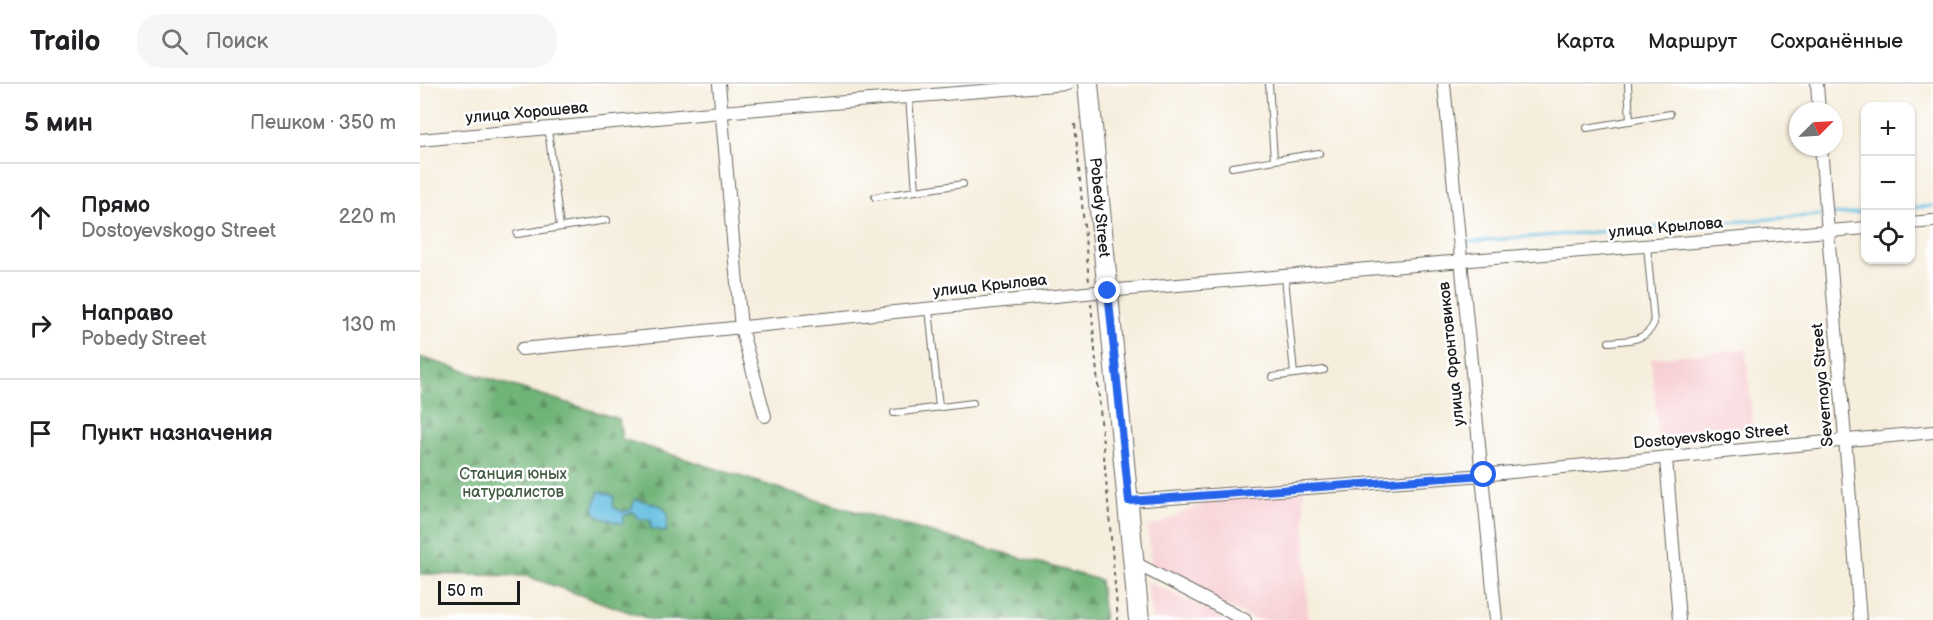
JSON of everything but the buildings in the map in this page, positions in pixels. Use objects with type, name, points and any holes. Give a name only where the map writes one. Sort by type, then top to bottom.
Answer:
[{"type":"main road","name":"Pobedy Street","points":[[1086,84],[1101,292],[1138,620]]},
{"type":"main road","name":"Pobedy Street","points":[[1101,292],[1129,501],[1132,562]]},
{"type":"street","points":[[719,84],[741,328],[765,416]]},
{"type":"street","name":"улица Хорошева","points":[[420,140],[721,112],[1067,84]]},
{"type":"street","name":"улица Фронтовиков","points":[[1444,84],[1485,475],[1496,620]]},
{"type":"street","points":[[1817,84],[1818,102]]},
{"type":"street","name":"Severnaya Street","points":[[1822,156],[1826,232],[1860,620]]},
{"type":"street","points":[[1915,222],[1933,220]]},
{"type":"street","name":"улица Крылова","points":[[522,349],[1101,292],[1861,228]]},
{"type":"street","name":"Dostoyevskogo Street","points":[[1129,501],[1485,475],[1933,432]]},
{"type":"street","points":[[1666,458],[1679,620]]},
{"type":"street","points":[[1132,562],[1245,620]]},
{"type":"lane","points":[[1269,84],[1274,160]]},
{"type":"lane","points":[[1628,84],[1630,121]]},
{"type":"lane","points":[[909,97],[916,191]]},
{"type":"lane","points":[[1587,128],[1670,114]]},
{"type":"lane","points":[[548,128],[560,227]]},
{"type":"lane","points":[[1232,167],[1319,153]]},
{"type":"lane","points":[[875,197],[963,184]]},
{"type":"lane","points":[[517,234],[607,220]]},
{"type":"lane","points":[[1609,342],[1638,339],[1650,332],[1654,323],[1647,246]]},
{"type":"lane","points":[[1285,276],[1294,374]]},
{"type":"lane","points":[[929,309],[939,407]]},
{"type":"lane","points":[[1272,377],[1324,370]]},
{"type":"lane","points":[[894,413],[974,403]]},
{"type":"path","points":[[1075,119],[1101,292],[1118,620]]},
{"type":"shaded area","points":[[1746,349],[1753,429],[1658,439],[1651,358]]},
{"type":"shaded area","points":[[1304,488],[1308,620],[1256,620],[1152,574],[1148,528],[1225,494]]},
{"type":"shaded area","points":[[1146,581],[1184,599],[1229,620],[1152,620]]},
{"type":"green space","name":"Станция юных натуралистов","points":[[420,357],[619,419],[622,439],[812,499],[1100,580],[1104,620],[652,620],[526,576],[420,574]]},
{"type":"water","points":[[599,491],[614,496],[613,507],[623,512],[632,509],[635,499],[662,506],[668,514],[666,532],[650,528],[651,520],[639,519],[633,512],[624,516],[623,524],[598,517],[594,507]]},
{"type":"waterway","points":[[1915,208],[1933,206]]},
{"type":"waterway","points":[[1828,215],[1861,212]]},
{"type":"waterway","points":[[1463,242],[1822,215]]},
{"type":"route","points":[[1108,291],[1129,501],[1484,475]]}]
